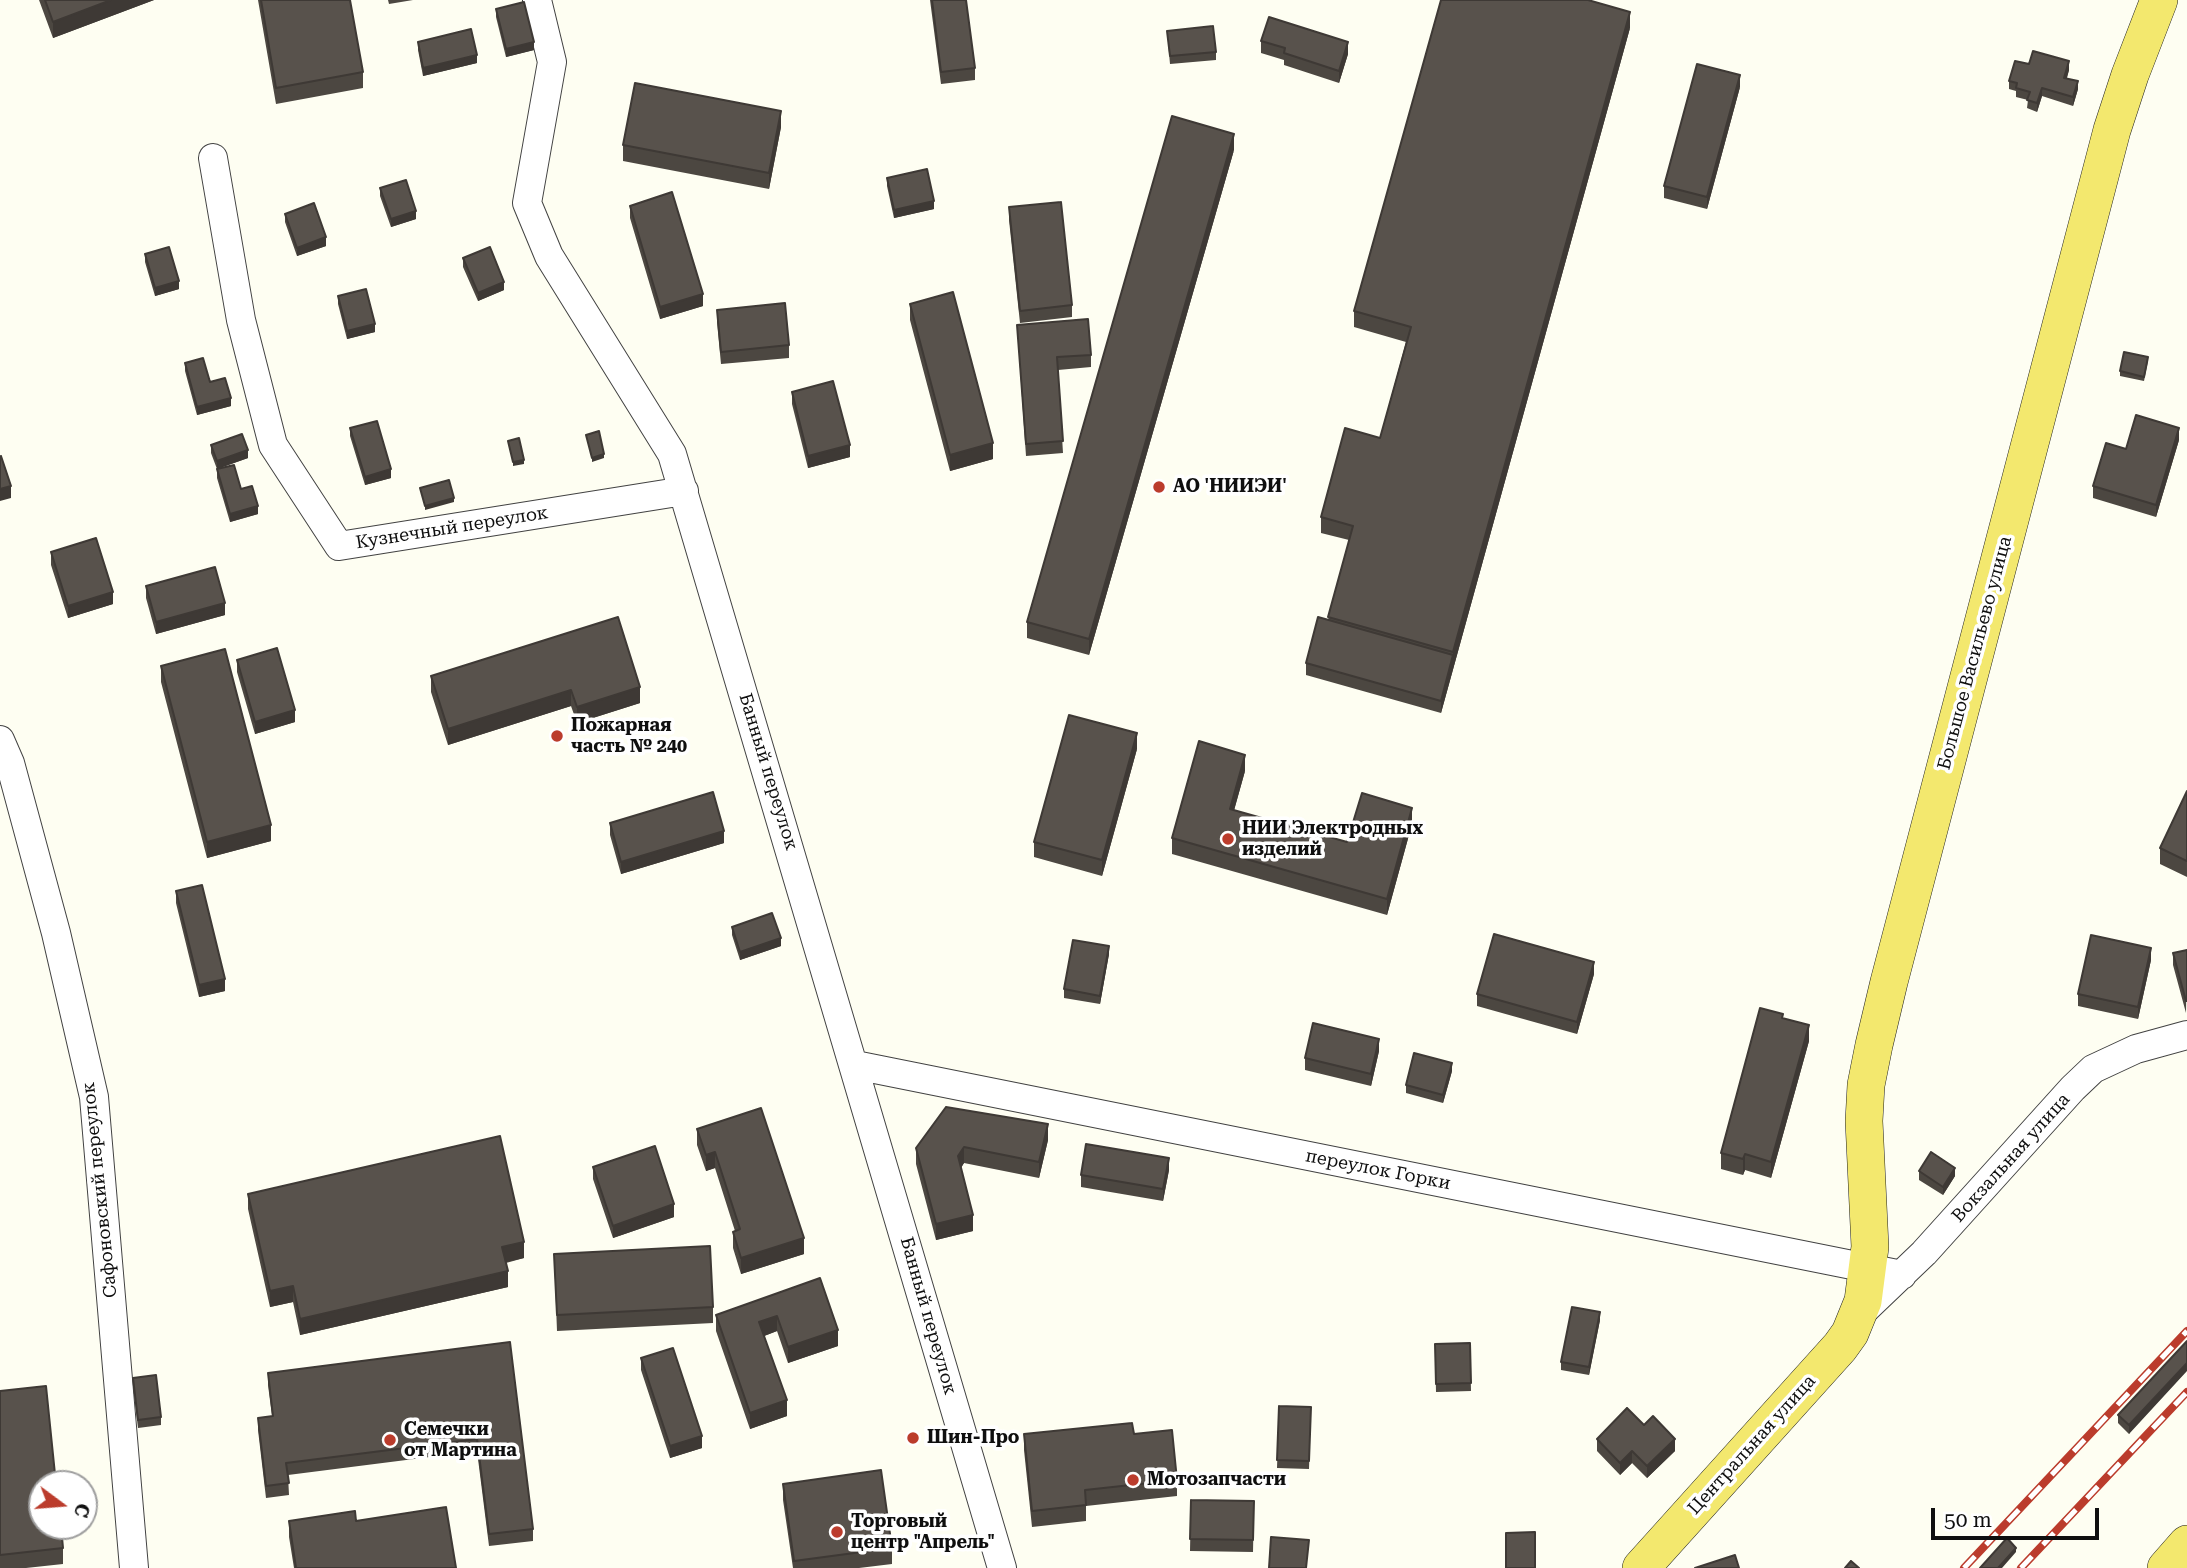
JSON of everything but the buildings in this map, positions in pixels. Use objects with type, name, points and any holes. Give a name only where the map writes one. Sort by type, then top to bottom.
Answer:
[{"type":"main road","name":"Большое Васильево улица","points":[[1857,1317],[1885,1272],[1869,1225],[1864,1121],[1866,1085],[1877,1032],[2112,130],[2134,62],[2159,0]]},
{"type":"main road","name":"Центральная улица","points":[[1641,1568],[1840,1347],[1857,1317]]},
{"type":"main road","points":[[2166,1568],[2187,1544]]},
{"type":"street","name":"Банный переулок","points":[[537,0],[552,62],[527,203],[549,256],[672,454],[1002,1568]]},
{"type":"street","name":"Кузнечный переулок","points":[[213,158],[241,320],[273,445],[338,546],[684,491]]},
{"type":"street","name":"Сафоновский переулок","points":[[0,740],[10,763],[57,933],[94,1097],[134,1568]]},
{"type":"street","name":"Вокзальная улица","points":[[1885,1272],[1957,1218],[2093,1069],[2136,1049],[2187,1035]]},
{"type":"street","name":"переулок Горки","points":[[855,1065],[1885,1272]]},
{"type":"railway","points":[[1964,1568],[2187,1331]]},
{"type":"railway","points":[[2021,1568],[2187,1392]]},
{"type":"place","name":"АО 'НИИЭИ'","points":[[1159,487]]},
{"type":"place","name":"Пожарная часть № 240","points":[[557,736]]},
{"type":"place","name":"НИИ Электродных изделий","points":[[1228,839]]},
{"type":"place","name":"Шин-Про","points":[[913,1438]]},
{"type":"place","name":"Семечки от Мартина","points":[[390,1440]]},
{"type":"place","name":"Мотозапчасти","points":[[1133,1480]]},
{"type":"place","name":"Торговый центр \"Апрель\"","points":[[837,1532]]}]
